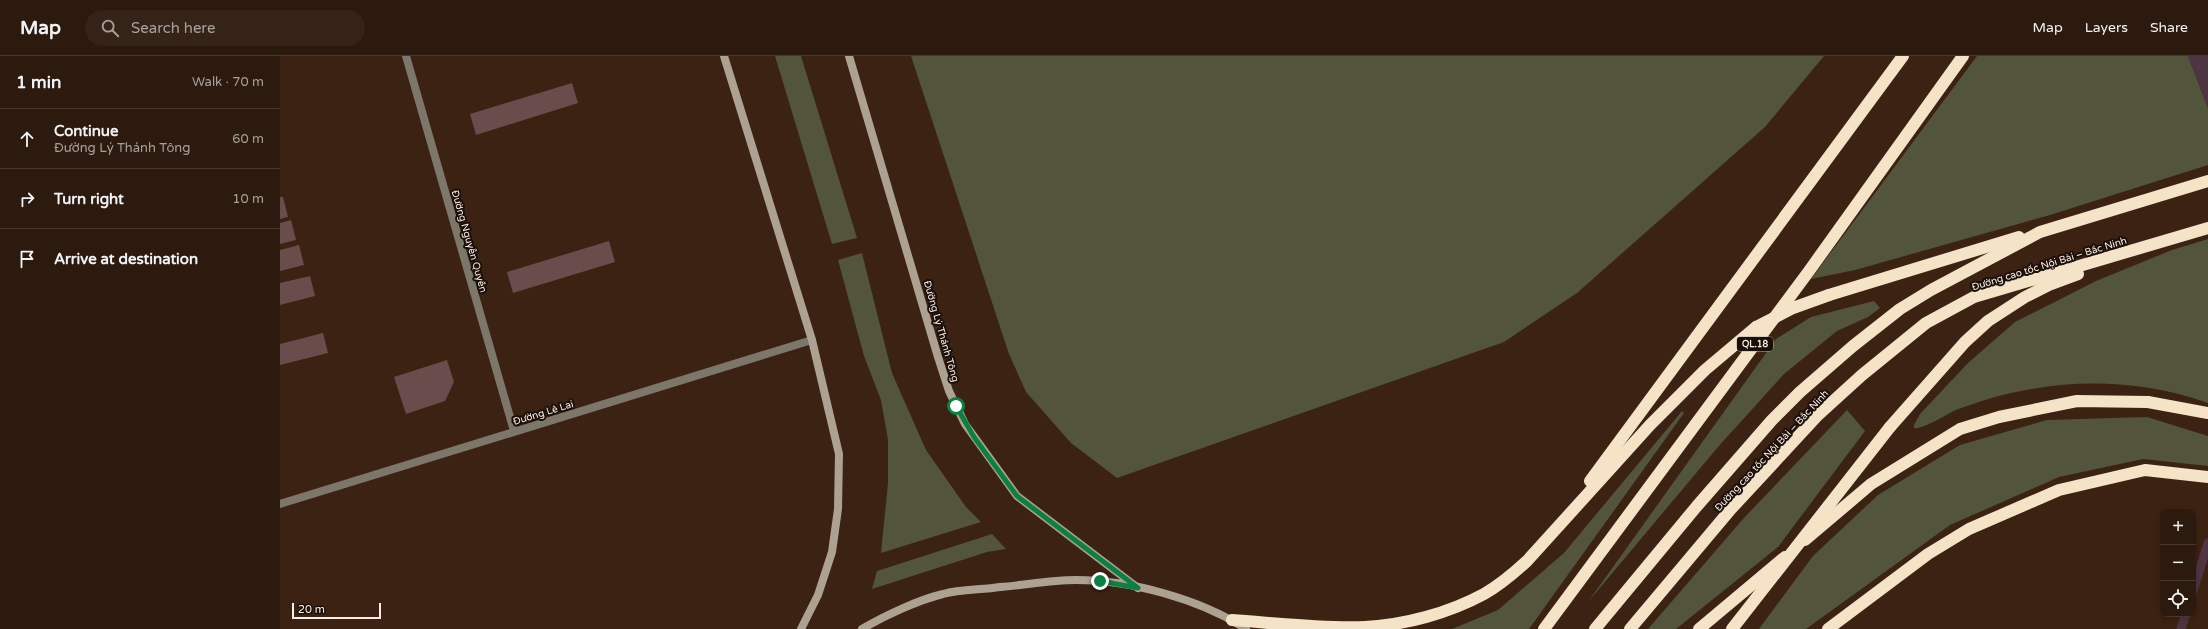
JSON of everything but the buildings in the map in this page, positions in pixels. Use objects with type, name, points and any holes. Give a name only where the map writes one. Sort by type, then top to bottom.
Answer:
[{"type":"highway","points":[[1232,620],[1364,628],[1400,623],[1450,609],[1484,594],[1511,576],[1528,561],[1551,533],[1904,56]]},
{"type":"highway","name":"QL.18","points":[[1544,629],[1809,271],[1963,56]]},
{"type":"highway","points":[[1551,533],[1650,425],[1705,370],[1756,327],[1793,308],[1829,295],[2208,181]]},
{"type":"highway","points":[[1732,629],[1890,428],[1965,342],[1988,321],[2026,297],[2051,284],[2178,236],[2208,228]]},
{"type":"highway","points":[[1595,629],[1726,472],[1800,392],[1853,346],[1900,309],[1931,290],[2040,232]]},
{"type":"highway","name":"Đường cao tốc Nội Bài – Bắc Ninh","points":[[1630,629],[1731,509],[1818,415],[1862,375],[1926,323],[1974,297],[2178,236]]},
{"type":"highway","points":[[1699,629],[1871,484],[1960,429],[2000,417],[2077,401],[2148,402],[2208,413]]},
{"type":"highway","points":[[1828,629],[1928,554],[1969,529],[2059,490],[2145,470],[2208,477]]},
{"type":"main road","points":[[724,56],[812,340],[839,454],[838,503],[832,552],[826,571],[801,629]]},
{"type":"main road","name":"Đường Lý Thánh Tông","points":[[849,56],[938,357],[949,391],[965,424],[1017,496],[1138,588]]},
{"type":"main road","points":[[862,629],[878,620],[943,594],[1075,580],[1100,581],[1160,592],[1232,620],[1246,629]]},
{"type":"street","name":"Đường Nguyễn Quyền","points":[[406,56],[514,431]]},
{"type":"street","name":"Đường Lê Lai","points":[[280,504],[812,340]]},
{"type":"green space","points":[[775,56],[801,56],[857,238],[832,244]]},
{"type":"green space","points":[[911,56],[1824,56],[1765,127],[1577,293],[1504,342],[1117,478],[1071,443],[1026,392],[1009,354]]},
{"type":"green space","points":[[1977,56],[2188,56],[2208,108],[2208,165],[2050,215],[1855,270],[1811,279]]},
{"type":"green space","points":[[2208,239],[2208,403],[2152,388],[2095,384],[2067,385],[2010,393],[1956,410],[1924,426],[1914,428],[1920,414],[1968,363],[2015,322],[2096,281],[2172,250]]},
{"type":"green space","points":[[862,253],[892,373],[914,423],[926,450],[966,507],[981,522],[881,553],[888,483],[888,440],[881,400],[864,356],[838,260]]},
{"type":"green space","points":[[1874,301],[1880,308],[1868,317],[1837,331],[1784,374],[1718,447],[1588,602],[1776,339],[1811,317]]},
{"type":"green space","points":[[1847,410],[1865,431],[1778,547],[1676,629],[1648,629],[1743,519]]},
{"type":"green space","points":[[1682,411],[1684,413],[1529,629],[1452,629],[1498,610],[1564,553]]},
{"type":"green space","points":[[2147,417],[2208,436],[2208,466],[2143,459],[2059,477],[1950,525],[1806,629],[1759,629],[1813,556],[1878,495],[1960,445],[2047,420]]},
{"type":"green space","points":[[992,534],[1006,549],[987,552],[872,589],[877,571]]},
{"type":"shaded area","points":[[2188,56],[2208,56],[2208,108]]},
{"type":"waterway","points":[[2196,581],[2208,543]]},
{"type":"waterway","points":[[2181,629],[2185,617]]},
{"type":"route","points":[[956,406],[965,424],[1017,496],[1138,588],[1100,581]]}]
